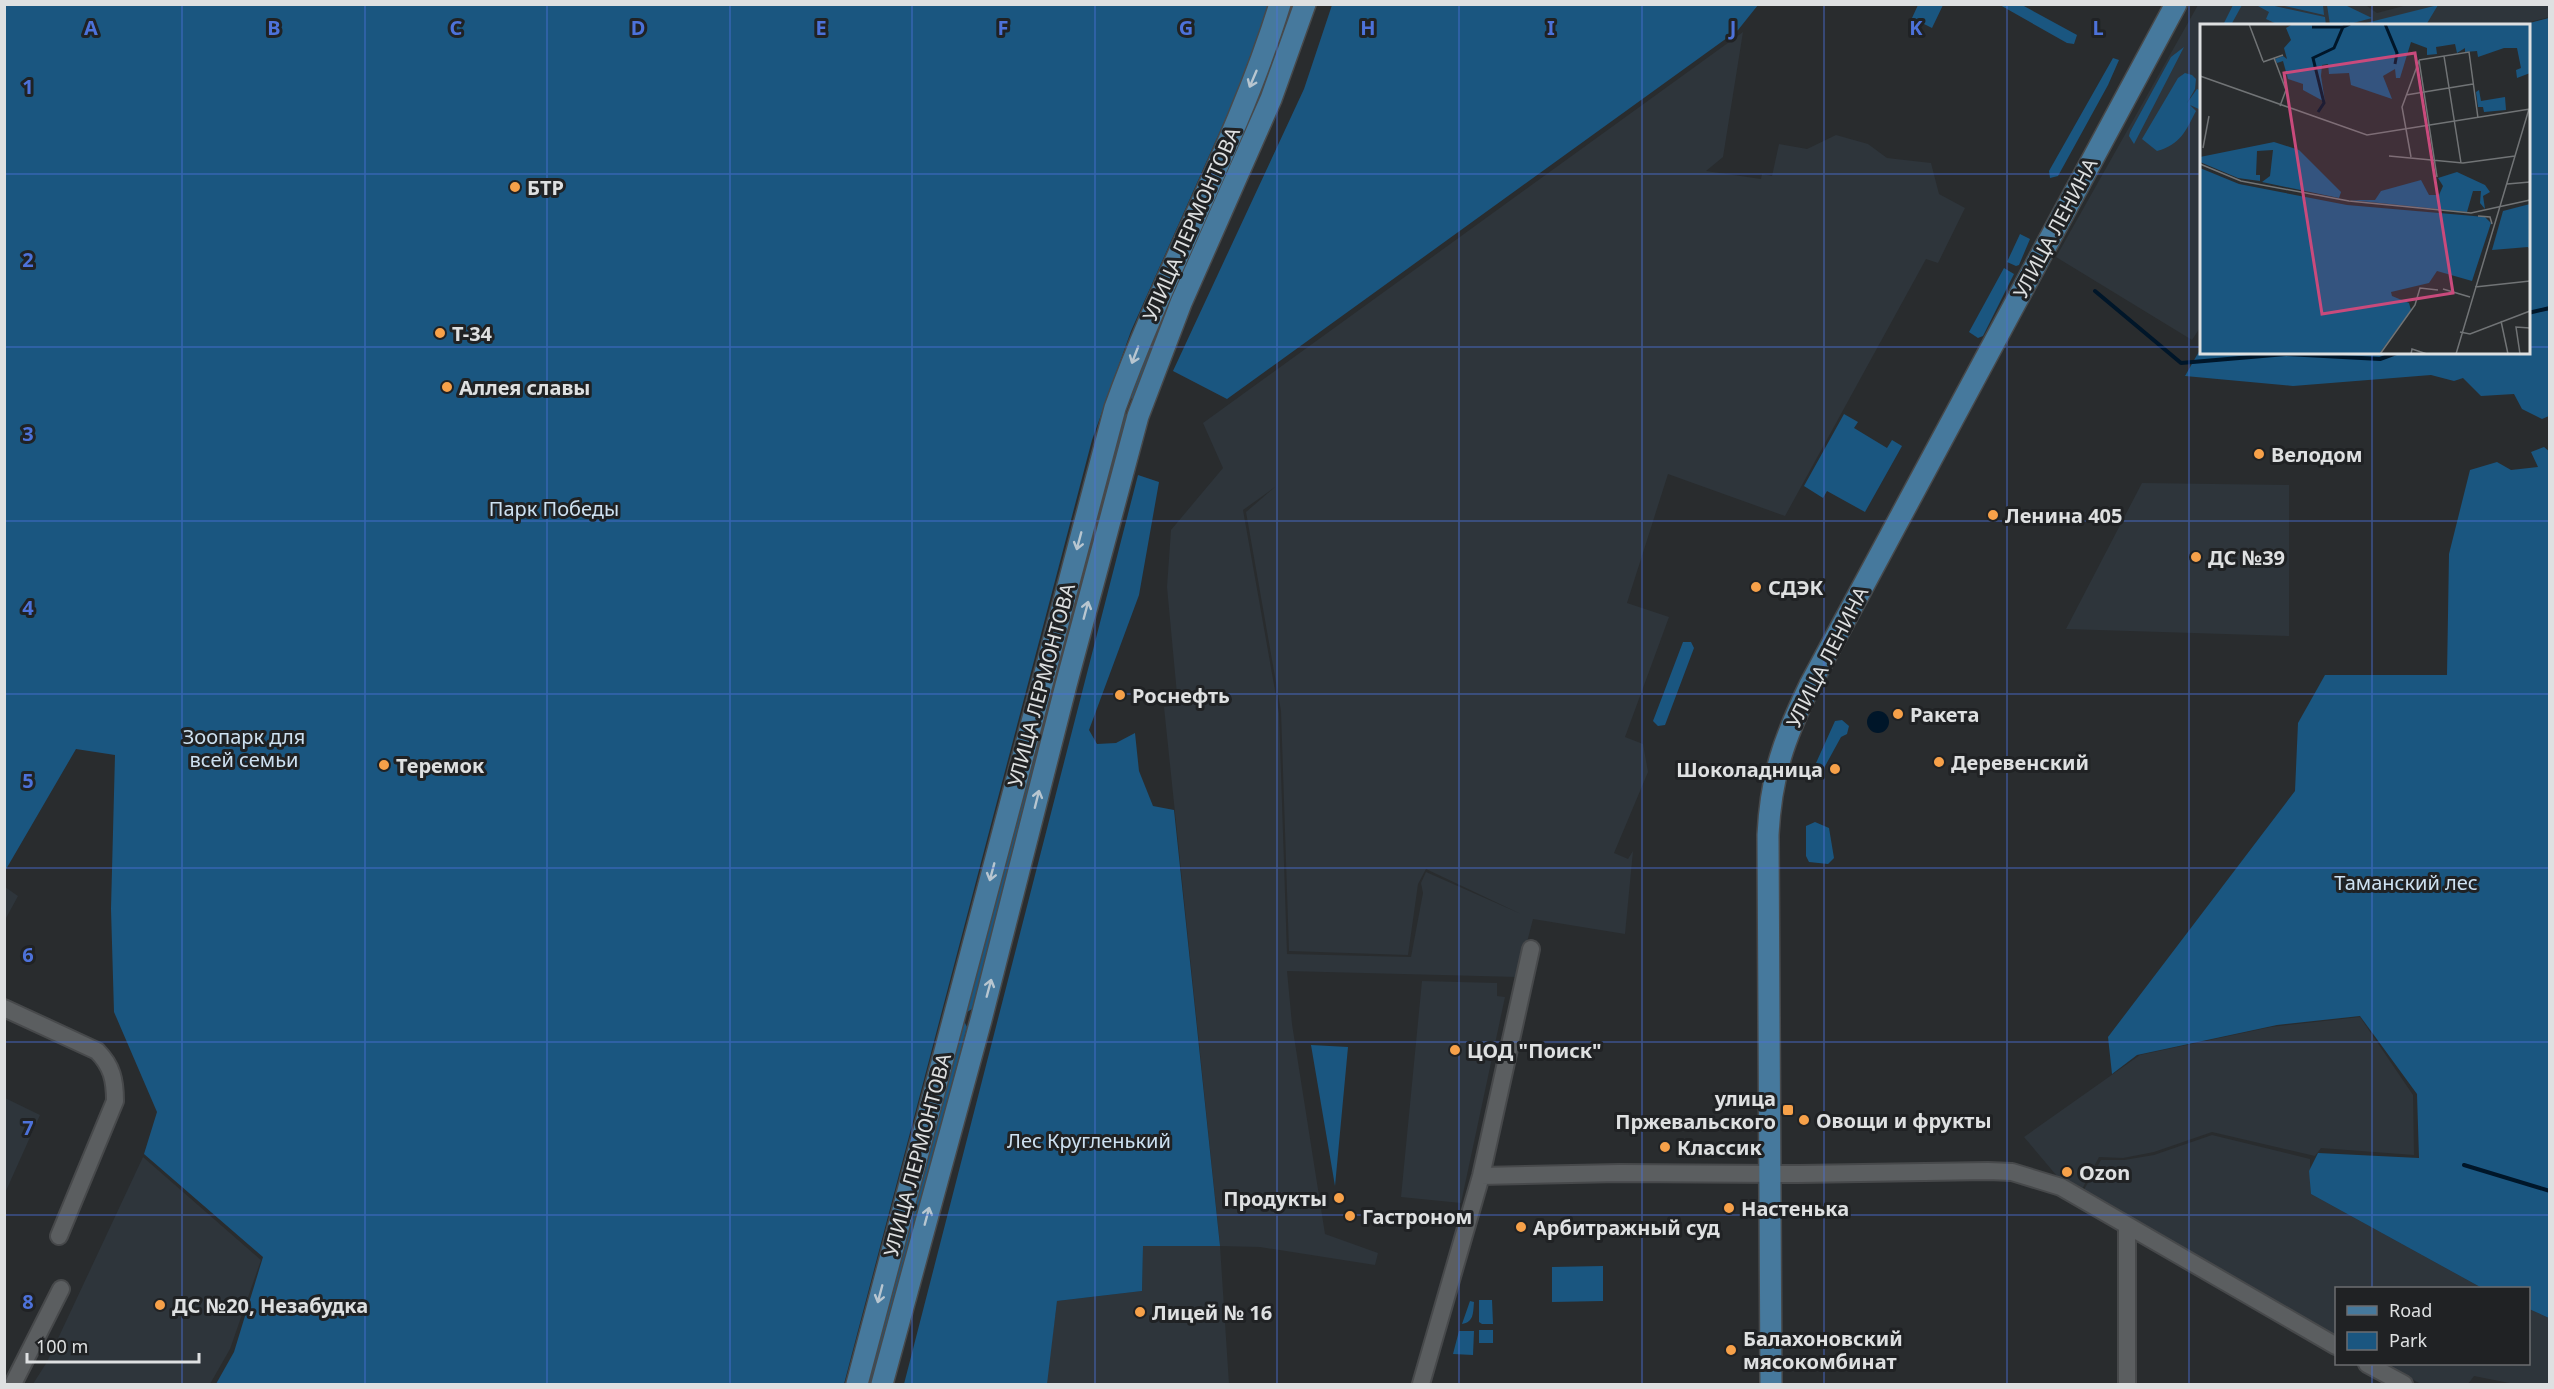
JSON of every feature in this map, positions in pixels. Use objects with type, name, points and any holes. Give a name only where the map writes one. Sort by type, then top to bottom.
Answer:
[{"type":"main road","name":"УЛИЦА ЛЕРМОНТОВА","points":[[856,1384],[1115,408],[1159,293],[1232,131],[1268,44],[1281,4]]},
{"type":"main road","name":"УЛИЦА ЛЕРМОНТОВА","points":[[882,1384],[981,1020],[1066,685],[1138,416],[1177,313],[1254,141],[1305,4]]},
{"type":"main road","name":"УЛИЦА ЛЕНИНА","points":[[1771,1384],[1768,836],[1771,795],[1781,750],[1815,675],[2176,4]]},
{"type":"main road","points":[[1268,44],[1289,52]]},
{"type":"main road","points":[[955,1016],[981,1020]]},
{"type":"street","points":[[1421,1384],[1481,1176],[1530,949]]},
{"type":"street","points":[[4,1008],[97,1050],[107,1061],[115,1081],[115,1101],[58,1236]]},
{"type":"street","points":[[1481,1176],[1619,1173],[2012,1172],[2061,1187],[2335,1345]]},
{"type":"street","points":[[2127,1227],[2127,1384]]},
{"type":"street","points":[[13,1384],[61,1289]]},
{"type":"street","points":[[2369,1365],[2404,1384]]},
{"type":"shaded area","points":[[2364,4],[2377,13],[2411,4],[2549,5],[2549,17],[2523,24],[2200,24],[2200,328],[2192,340],[2056,257],[2198,5]]},
{"type":"shaded area","points":[[1743,32],[1723,157],[1706,171],[1761,179],[1762,174],[1772,176],[1779,144],[1807,149],[1836,135],[1868,144],[1887,158],[1931,163],[1939,194],[1965,208],[1938,263],[1926,259],[1785,516],[1668,474],[1627,603],[1669,617],[1625,737],[1643,744],[1648,772],[1614,853],[1628,859],[1633,851],[1625,934],[1533,919],[1518,977],[1287,971],[1292,1024],[1325,1234],[1378,1253],[1375,1265],[1260,1247],[1220,1246],[1229,1384],[1046,1384],[1057,1301],[1142,1291],[1143,1246],[1220,1245],[1164,707],[1178,705],[1167,587],[1171,530],[1223,468],[1203,423]],"holes":[[[1275,487],[1246,512],[1281,711],[1289,951],[1408,955],[1418,884],[1426,869],[1521,914],[1426,872],[1421,883],[1423,893],[1411,957],[1287,954],[1279,713],[1243,510]]]},
{"type":"shaded area","name":"ДС №39","points":[[2142,483],[2289,485],[2289,636],[2066,629]]},
{"type":"shaded area","points":[[1878,711],[1886,714],[1889,722],[1886,730],[1878,733],[1870,730],[1867,722],[1870,714]]},
{"type":"shaded area","points":[[5,887],[18,896],[5,920]]},
{"type":"shaded area","name":"ЦОД \"Поиск\"","points":[[1422,981],[1497,983],[1497,996],[1505,997],[1461,1203],[1401,1197]]},
{"type":"shaded area","points":[[2360,1017],[2413,1095],[2414,1155],[2321,1148],[2315,1156],[2212,1132],[2154,1152],[2123,1158],[2099,1157],[2080,1193],[2062,1182],[2024,1137],[2140,1055],[2271,1027]]},
{"type":"shaded area","points":[[5,1098],[40,1115],[5,1193]]},
{"type":"shaded area","points":[[2212,1135],[2310,1159],[2311,1194],[2480,1287],[2335,1287],[2335,1337],[2082,1193],[2101,1160],[2124,1160],[2154,1155]]},
{"type":"shaded area","name":"ДС №20, Незабудка","points":[[143,1157],[261,1260],[230,1349],[210,1384],[33,1384],[47,1362]]},
{"type":"shaded area","points":[[2530,1309],[2549,1318],[2549,1384],[2514,1384],[2474,1376],[2468,1384],[2421,1384],[2385,1365],[2530,1365]]},
{"type":"green space","points":[[1332,4],[1758,5],[1738,30],[1227,399],[1173,371],[1304,89]]},
{"type":"green space","name":"Парк Победы","points":[[5,5],[1271,5],[1258,46],[1131,331],[1092,440],[844,1384],[216,1384],[234,1352],[263,1257],[144,1154],[157,1112],[114,1012],[111,909],[115,755],[76,749],[5,871]]},
{"type":"green space","points":[[1918,5],[1943,5],[1932,28],[1912,18]]},
{"type":"green space","points":[[2000,5],[2022,5],[2077,35],[2074,44],[2067,43]]},
{"type":"green space","points":[[2233,5],[2242,5],[2232,24],[2224,24]]},
{"type":"green space","points":[[2270,5],[2325,17],[2326,24],[2277,24],[2266,19],[2269,12],[2258,6]]},
{"type":"green space","points":[[2281,5],[2323,5],[2324,15]]},
{"type":"green space","points":[[2327,5],[2345,5],[2372,18],[2350,24],[2330,24]]},
{"type":"green space","points":[[2438,5],[2427,24],[2362,24]]},
{"type":"green space","points":[[2549,18],[2549,416],[2542,419],[2522,409],[2514,394],[2481,396],[2463,378],[2454,381],[2431,375],[2293,386],[2185,376],[2200,350],[2200,354],[2530,354],[2530,24],[2526,24]]},
{"type":"green space","points":[[2184,47],[2134,144],[2129,136],[2130,132],[2171,57]]},
{"type":"green space","points":[[1274,53],[1278,56],[1133,399],[1130,398],[1142,356]]},
{"type":"green space","points":[[2113,58],[2119,60],[2108,85],[2058,176],[2050,178],[2049,171]]},
{"type":"green space","points":[[2185,73],[2196,79],[2195,89],[2187,103],[2197,89],[2200,90],[2200,110],[2190,105],[2196,111],[2185,131],[2172,145],[2157,151],[2142,139],[2178,78]]},
{"type":"green space","points":[[2020,234],[2030,239],[2019,265],[2016,266],[2007,262]]},
{"type":"green space","points":[[2004,268],[2014,274],[1983,336],[1978,338],[1969,332]]},
{"type":"green space","points":[[1844,414],[1858,422],[1854,428],[1887,448],[1892,440],[1902,446],[1865,512],[1827,491],[1823,498],[1804,486]]},
{"type":"green space","points":[[1122,415],[1128,415],[972,1009],[967,1012],[965,1010]]},
{"type":"green space","name":"Таманский лес","points":[[2544,447],[2550,452],[2549,1318],[2530,1309],[2530,1287],[2480,1287],[2311,1194],[2309,1171],[2318,1153],[2419,1158],[2417,1094],[2360,1016],[2277,1025],[2137,1055],[2112,1074],[2108,1037],[2295,791],[2298,723],[2325,675],[2447,675],[2449,554],[2470,470],[2497,462],[2511,470],[2538,467],[2531,452]]},
{"type":"green space","name":"Лес Кругленький","points":[[1138,475],[1159,482],[1139,595],[1089,730],[1097,744],[1116,743],[1135,733],[1139,771],[1153,806],[1174,810],[1220,1246],[1143,1246],[1142,1291],[1057,1301],[1047,1384],[904,1384]]},
{"type":"green space","points":[[1683,642],[1691,642],[1694,648],[1665,725],[1658,726],[1653,721]]},
{"type":"green space","points":[[1842,720],[1849,726],[1847,734],[1841,737],[1824,768],[1820,768],[1816,763],[1835,721]]},
{"type":"green space","points":[[1815,822],[1829,828],[1834,858],[1828,864],[1809,862],[1806,856],[1806,826]]},
{"type":"green space","points":[[964,1021],[967,1027],[872,1384],[865,1384],[962,1022]]},
{"type":"green space","points":[[1311,1045],[1348,1047],[1335,1186]]},
{"type":"green space","points":[[1603,1266],[1603,1301],[1552,1302],[1552,1267]]},
{"type":"green space","points":[[1479,1300],[1492,1300],[1493,1324],[1479,1322]]},
{"type":"green space","points":[[1470,1301],[1474,1302],[1472,1316],[1469,1321],[1462,1324]]},
{"type":"green space","points":[[1479,1330],[1493,1330],[1493,1343],[1479,1343]]},
{"type":"green space","points":[[1459,1331],[1474,1331],[1473,1355],[1453,1354]]},
{"type":"waterway","points":[[2095,291],[2181,363],[2286,354]]},
{"type":"waterway","points":[[2530,313],[2550,308]]},
{"type":"waterway","points":[[2286,354],[2380,359],[2394,354]]},
{"type":"waterway","points":[[2464,1165],[2550,1191]]},
{"type":"place","name":"БТР","points":[[515,187]]},
{"type":"place","name":"Т-34","points":[[440,333]]},
{"type":"place","name":"Аллея славы","points":[[447,387]]},
{"type":"place","name":"Велодом","points":[[2259,454]]},
{"type":"place","name":"Ленина 405","points":[[1993,515]]},
{"type":"place","name":"ДС №39","points":[[2196,557]]},
{"type":"place","name":"СДЭК","points":[[1756,587]]},
{"type":"place","name":"Роснефть","points":[[1120,695]]},
{"type":"place","name":"Ракета","points":[[1898,714]]},
{"type":"place","name":"Деревенский","points":[[1939,762]]},
{"type":"place","name":"Теремок","points":[[384,765]]},
{"type":"place","name":"Шоколадница","points":[[1835,769]]},
{"type":"place","name":"ЦОД \"Поиск\"","points":[[1455,1050]]},
{"type":"place","name":"улица Пржевальского","points":[[1788,1110]]},
{"type":"place","name":"Овощи и фрукты","points":[[1804,1120]]},
{"type":"place","name":"Классик","points":[[1665,1147]]},
{"type":"place","name":"Ozon","points":[[2067,1172]]},
{"type":"place","name":"Продукты","points":[[1339,1198]]},
{"type":"place","name":"Настенька","points":[[1729,1208]]},
{"type":"place","name":"Гастроном","points":[[1350,1216]]},
{"type":"place","name":"Арбитражный суд","points":[[1521,1227]]},
{"type":"place","name":"ДС №20, Незабудка","points":[[160,1305]]},
{"type":"place","name":"Лицей № 16","points":[[1140,1312]]},
{"type":"place","name":"Балахоновский мясокомбинат","points":[[1731,1350]]},
{"type":"park label","name":"Зоопарк для всей семьи","points":[[244,748]]}]
